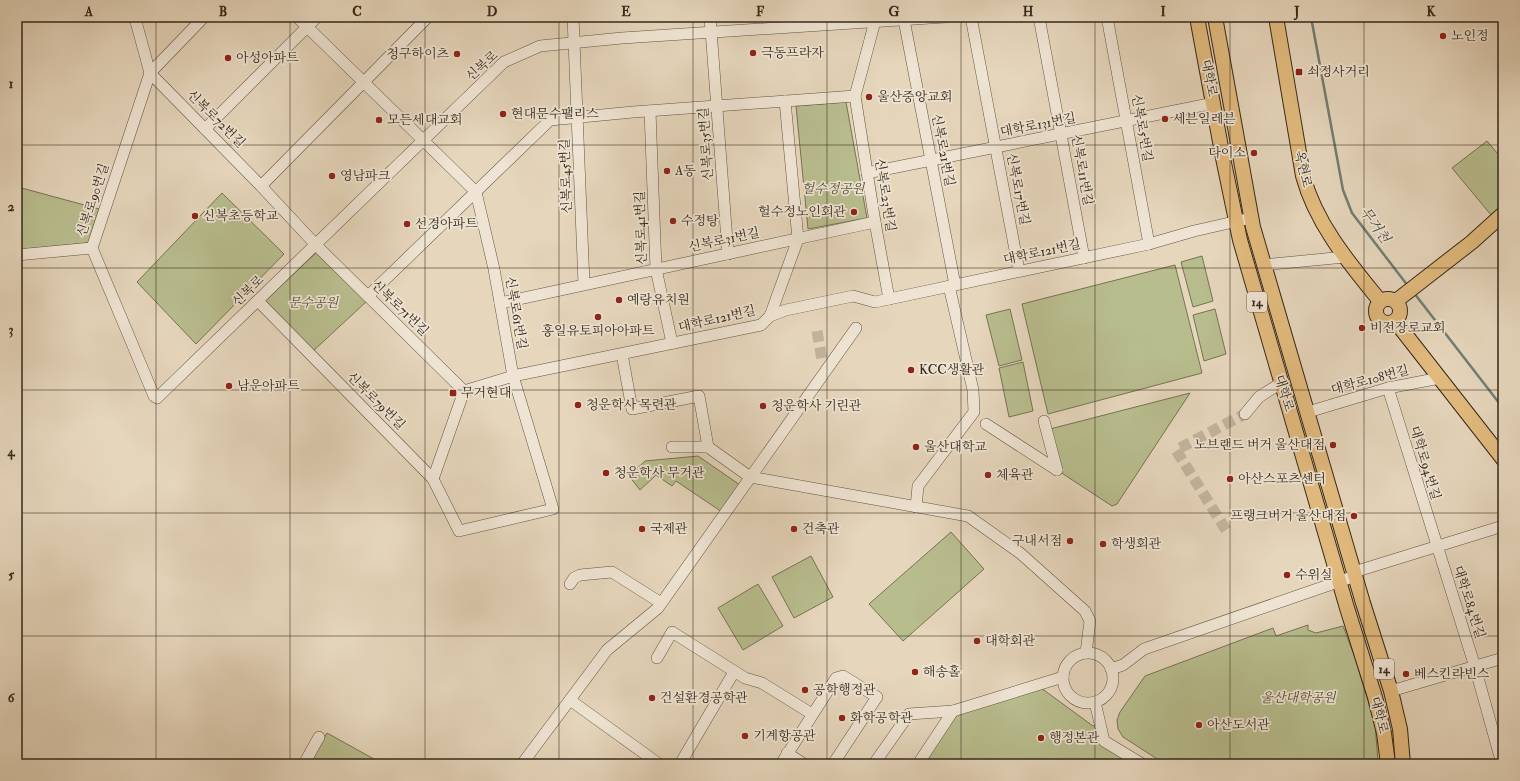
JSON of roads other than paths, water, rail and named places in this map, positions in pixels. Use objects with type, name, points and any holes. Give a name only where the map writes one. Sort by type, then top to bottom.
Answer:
[{"type":"main road","name":"대학로","points":[[1198,17],[1235,222],[1258,306],[1384,733],[1388,764]]},
{"type":"main road","name":"대학로","points":[[1215,17],[1251,218],[1263,265],[1391,691],[1400,729],[1403,764]]},
{"type":"main road","name":"옥현로","points":[[1276,17],[1301,169],[1307,192],[1315,209],[1345,257],[1380,301]]},
{"type":"main road","points":[[1399,299],[1400,311],[1398,318],[1395,321],[1387,323],[1379,320],[1375,312],[1380,301],[1399,299],[1472,242],[1503,214]]},
{"type":"main road","points":[[1395,321],[1503,459]]},
{"type":"main road","points":[[1318,510],[1325,528],[1328,531],[1334,532],[1338,527],[1335,506]]},
{"type":"main road","points":[[1359,645],[1357,629],[1358,622],[1360,620],[1367,625],[1375,640]]},
{"type":"street","points":[[134,17],[150,73]]},
{"type":"street","points":[[150,73],[204,17]]},
{"type":"street","points":[[297,17],[476,192]]},
{"type":"street","points":[[205,129],[317,17]]},
{"type":"street","points":[[261,186],[428,17]]},
{"type":"street","name":"신복로45번길","points":[[573,17],[584,284]]},
{"type":"street","name":"신복로35번길","points":[[710,17],[728,254]]},
{"type":"street","name":"신복로","points":[[157,398],[504,62],[540,46],[574,42],[847,20],[875,21],[945,17]]},
{"type":"street","name":"신복로17번길","points":[[971,17],[1019,272]]},
{"type":"street","name":"신복로11번길","points":[[1039,17],[1084,258]]},
{"type":"street","name":"신복로5번길","points":[[1107,17],[1149,244]]},
{"type":"street","name":"신복로21번길","points":[[904,20],[931,160],[952,286],[973,390],[974,412],[918,486],[916,507]]},
{"type":"street","name":"신복로23번길","points":[[875,21],[855,96],[889,299]]},
{"type":"street","name":"신복로72번길","points":[[150,73],[261,186],[316,245]]},
{"type":"street","name":"신복로90번길","points":[[150,73],[92,248],[154,396],[157,398]]},
{"type":"street","points":[[368,296],[550,120],[855,96]]},
{"type":"street","points":[[770,316],[798,239],[785,101]]},
{"type":"street","name":"대학로131번길","points":[[867,173],[1127,122],[1214,103]]},
{"type":"street","name":"신복로41번길","points":[[650,111],[656,269],[672,343]]},
{"type":"street","name":"신복로61번길","points":[[459,531],[554,509],[514,376],[494,269],[476,192]]},
{"type":"street","name":"대학로121번길","points":[[464,391],[514,376],[761,325],[770,316],[786,310],[853,296],[875,302],[1149,244],[1194,231],[1251,218]]},
{"type":"street","name":"신복로31번길","points":[[500,303],[875,222]]},
{"type":"street","name":"신복로71번길","points":[[316,245],[464,391]]},
{"type":"street","points":[[17,255],[92,248]]},
{"type":"street","points":[[1263,265],[1345,257]]},
{"type":"street","name":"신복로79번길","points":[[258,301],[433,478],[459,531]]},
{"type":"street","points":[[522,764],[607,650],[658,608],[856,328]]},
{"type":"street","points":[[622,354],[632,409],[699,396],[708,447]]},
{"type":"street","points":[[822,360],[825,372]]},
{"type":"street","name":"대학로108번길","points":[[1308,412],[1388,388],[1440,378]]},
{"type":"street","points":[[1245,414],[1259,397],[1281,383]]},
{"type":"street","name":"대학로94번길","points":[[1388,388],[1437,546]]},
{"type":"street","points":[[433,478],[464,391]]},
{"type":"street","points":[[986,424],[1057,470],[1044,421]]},
{"type":"street","points":[[672,448],[708,447],[750,477],[968,516],[1020,552],[1086,611],[1090,621],[1086,653]]},
{"type":"street","points":[[1111,669],[1123,665],[1144,649],[1339,581],[1355,574],[1437,546],[1503,526]]},
{"type":"street","name":"대학로84번길","points":[[1437,546],[1499,738],[1502,764]]},
{"type":"street","points":[[570,584],[574,578],[580,575],[612,572],[661,603]]},
{"type":"street","points":[[656,658],[672,632],[734,672],[745,678],[762,683],[812,714]]},
{"type":"street","points":[[1086,653],[1098,655],[1105,659],[1111,669],[1113,680],[1111,688],[1106,696],[1095,702],[1082,702],[1074,698],[1068,692],[1064,684],[1063,677],[1065,668],[1069,661],[1075,656],[1086,653]]},
{"type":"street","points":[[1391,691],[1503,658]]},
{"type":"street","points":[[680,764],[734,672]]},
{"type":"street","points":[[781,764],[836,678],[843,676],[877,698],[833,764]]},
{"type":"street","points":[[874,764],[909,714],[953,712],[1063,677]]},
{"type":"street","points":[[570,700],[659,764]]},
{"type":"street","points":[[1095,702],[1104,741],[1124,760],[1142,764]]},
{"type":"street","points":[[918,764],[953,712]]},
{"type":"street","points":[[304,764],[319,737]]},
{"type":"street","points":[[787,753],[804,764]]},
{"type":"waterway","name":"무거천","points":[[1311,17],[1343,190],[1352,213],[1408,286]]},
{"type":"waterway","name":"무거천","points":[[1414,293],[1503,408]]},
{"type":"tunnel","points":[[817,331],[822,360]]},
{"type":"tunnel","points":[[1226,530],[1176,450],[1245,414]]},
{"type":"place","name":"노인정","points":[[1443,36]]},
{"type":"place","name":"극동프라자","points":[[753,53]]},
{"type":"place","name":"청구하이츠","points":[[457,54]]},
{"type":"place","name":"아성아파트","points":[[228,58]]},
{"type":"place","name":"쇠정사거리","points":[[1299,72]]},
{"type":"place","name":"울산중앙교회","points":[[869,97]]},
{"type":"place","name":"현대문수팰리스","points":[[503,114]]},
{"type":"place","name":"세븐일레븐","points":[[1165,119]]},
{"type":"place","name":"모든세대교회","points":[[379,120]]},
{"type":"place","name":"다이소","points":[[1254,153]]},
{"type":"place","name":"A동","points":[[667,171]]},
{"type":"place","name":"영남파크","points":[[332,176]]},
{"type":"place","name":"헐수정노인회관","points":[[854,212]]},
{"type":"place","name":"신복초등학교","points":[[195,216]]},
{"type":"place","name":"수정탕","points":[[673,221]]},
{"type":"place","name":"선경아파트","points":[[407,224]]},
{"type":"place","name":"예랑유치원","points":[[619,300]]},
{"type":"place","name":"홍일유토피아아파트","points":[[598,317]]},
{"type":"place","name":"비전장로교회","points":[[1362,328]]},
{"type":"place","name":"KCC생활관","points":[[911,370]]},
{"type":"place","name":"남운아파트","points":[[229,386]]},
{"type":"place","name":"무거현대","points":[[453,393]]},
{"type":"place","name":"청운학사 목련관","points":[[578,405]]},
{"type":"place","name":"청운학사 기린관","points":[[763,406]]},
{"type":"place","name":"노브랜드 버거 울산대점","points":[[1333,445]]},
{"type":"place","name":"울산대학교","points":[[916,447]]},
{"type":"place","name":"청운학사 무거관","points":[[606,473]]},
{"type":"place","name":"체육관","points":[[988,475]]},
{"type":"place","name":"아산스포츠센터","points":[[1230,479]]},
{"type":"place","name":"프랭크버거 울산대점","points":[[1354,516]]},
{"type":"place","name":"국제관","points":[[642,529]]},
{"type":"place","name":"건축관","points":[[794,529]]},
{"type":"place","name":"구내서점","points":[[1070,541]]},
{"type":"place","name":"학생회관","points":[[1103,544]]},
{"type":"place","name":"수위실","points":[[1287,575]]},
{"type":"place","name":"대학회관","points":[[977,641]]},
{"type":"place","name":"해송홀","points":[[915,672]]},
{"type":"place","name":"베스킨라빈스","points":[[1406,674]]},
{"type":"place","name":"공학행정관","points":[[805,690]]},
{"type":"place","name":"건설환경공학관","points":[[652,698]]},
{"type":"place","name":"화학공학관","points":[[842,718]]},
{"type":"place","name":"아산도서관","points":[[1199,725]]},
{"type":"place","name":"기계항공관","points":[[745,736]]},
{"type":"place","name":"행정본관","points":[[1041,738]]},
{"type":"park label","name":"헐수정공원","points":[[833,189]]},
{"type":"park label","name":"문수공원","points":[[313,303]]},
{"type":"park label","name":"울산대학공원","points":[[1298,698]]}]
